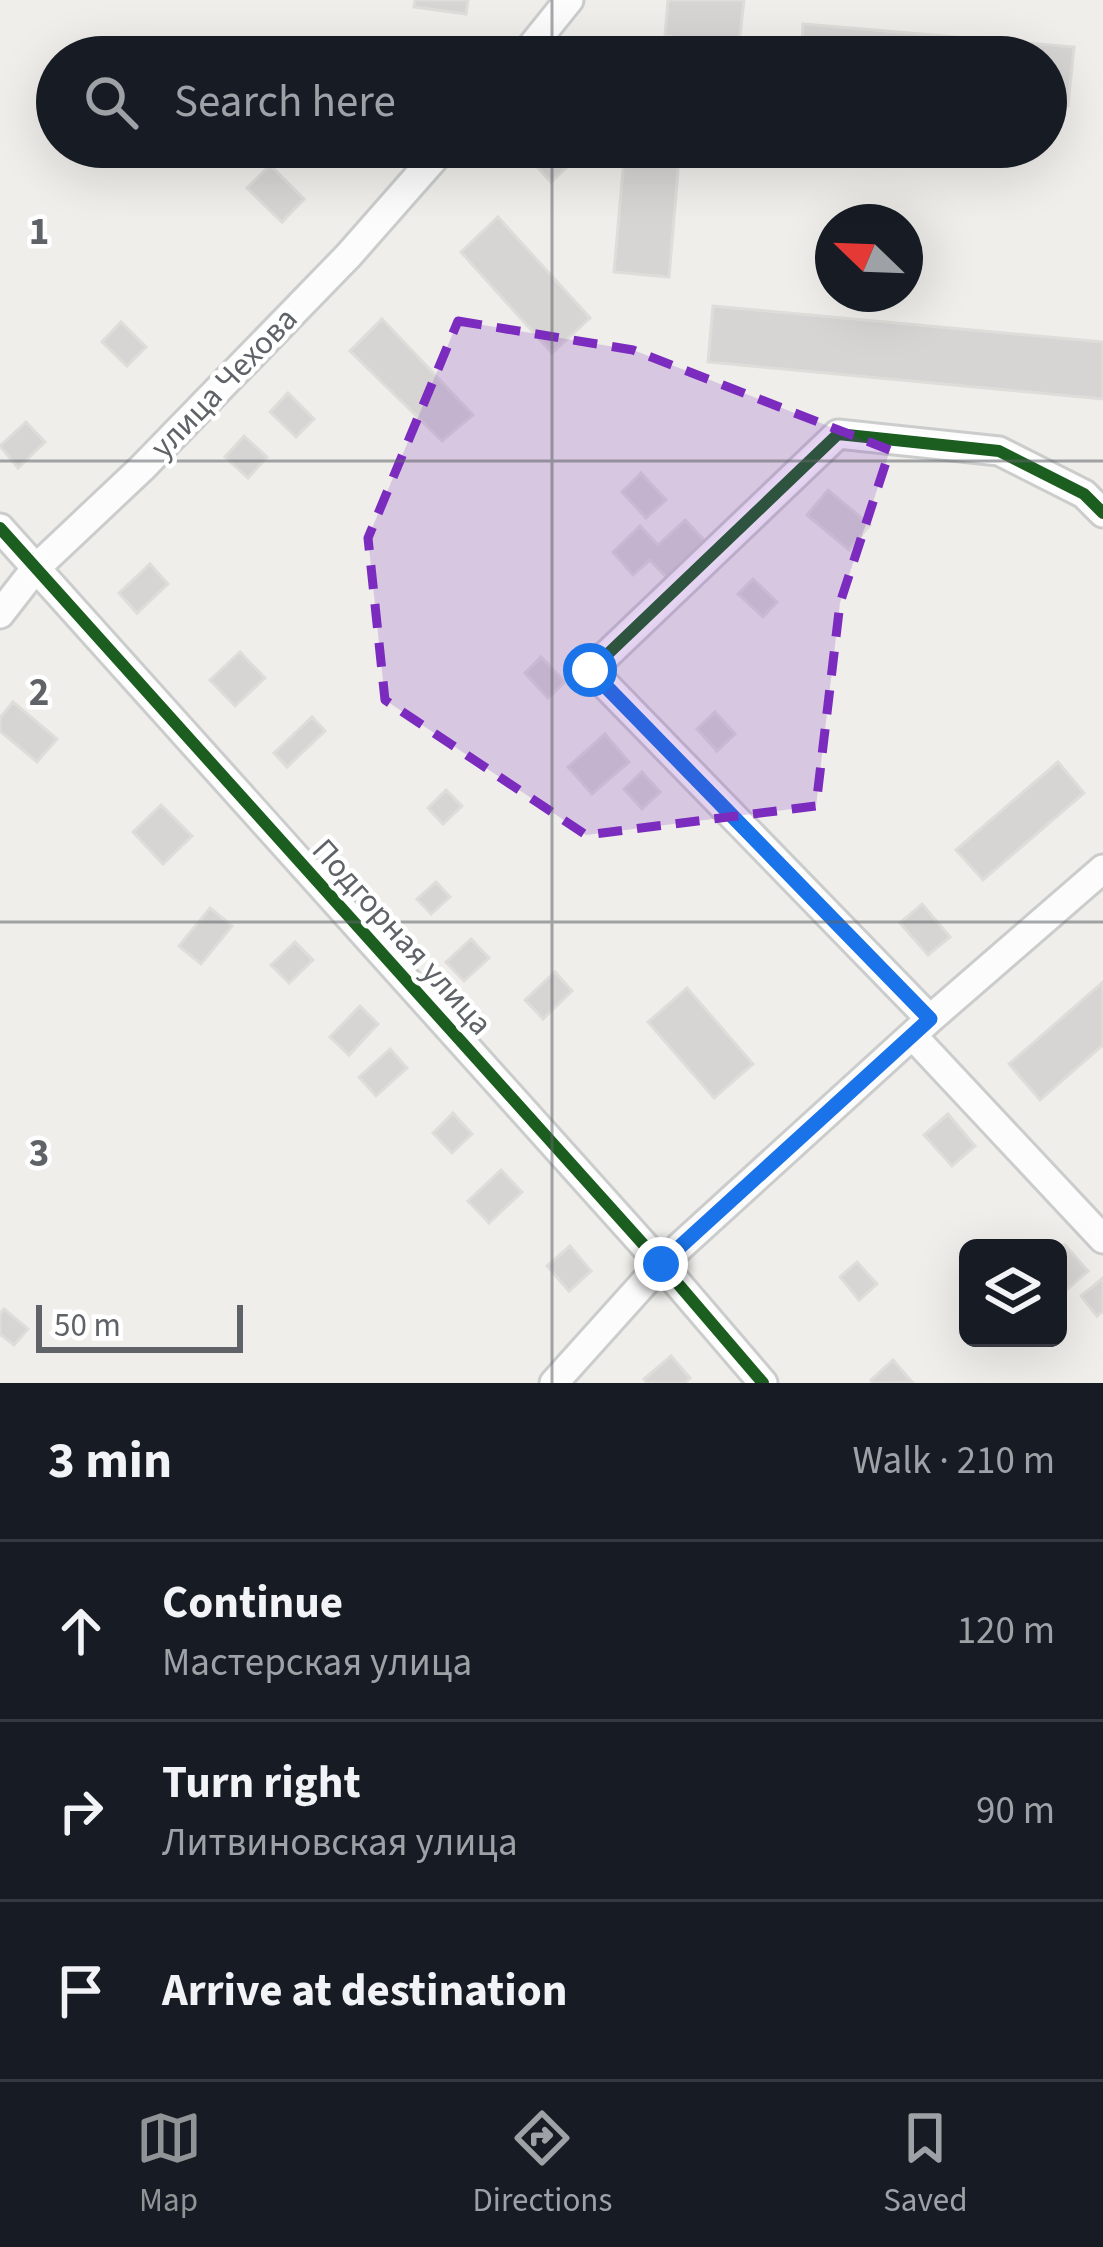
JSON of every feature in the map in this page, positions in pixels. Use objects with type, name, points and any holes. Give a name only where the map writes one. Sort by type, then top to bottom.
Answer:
[{"type":"street","points":[[538,36],[560,6]]},
{"type":"street","name":"улица Чехова","points":[[0,614],[35,568],[142,468],[350,255],[426,168]]},
{"type":"street","points":[[1103,513],[1084,494],[999,451],[838,434],[590,670],[921,1028],[1103,1239]]},
{"type":"street","name":"Подгорная улица","points":[[0,528],[763,1383]]},
{"type":"street","points":[[554,1383],[661,1264],[1103,868]]},
{"type":"highlighted area","points":[[458,321],[633,350],[890,450],[840,603],[816,806],[586,835],[385,700],[368,538]]},
{"type":"building","points":[[415,0],[468,0],[466,14],[414,7]]},
{"type":"building","points":[[668,0],[744,0],[740,36],[665,36]]},
{"type":"building","points":[[803,24],[944,36],[802,36]]},
{"type":"building","points":[[1067,46],[1074,47],[1067,106]]},
{"type":"building","points":[[267,168],[273,168],[304,199],[282,222],[247,188]]},
{"type":"building","points":[[538,168],[566,168],[551,182]]},
{"type":"building","points":[[623,168],[678,168],[669,277],[614,272]]},
{"type":"building","points":[[498,217],[590,318],[552,353],[461,252]]},
{"type":"building","points":[[713,306],[1103,342],[1103,399],[708,362]]},
{"type":"building","points":[[382,319],[473,415],[442,441],[350,351]]},
{"type":"building","points":[[121,322],[146,347],[127,366],[102,342]]},
{"type":"building","points":[[288,393],[314,419],[296,437],[270,412]]},
{"type":"building","points":[[26,422],[45,442],[18,468],[0,446]]},
{"type":"building","points":[[244,436],[267,457],[248,478],[225,457]]},
{"type":"building","points":[[641,473],[666,500],[646,518],[622,492]]},
{"type":"building","points":[[828,490],[870,525],[849,550],[807,515]]},
{"type":"building","points":[[685,520],[708,544],[669,580],[650,560],[633,575],[613,552],[640,526],[658,545]]},
{"type":"building","points":[[150,564],[168,584],[137,613],[119,593]]},
{"type":"building","points":[[753,579],[777,602],[763,617],[738,594]]},
{"type":"building","points":[[240,652],[265,678],[235,706],[210,680]]},
{"type":"building","points":[[541,657],[565,682],[548,698],[525,673]]},
{"type":"building","points":[[13,702],[57,739],[37,762],[0,731],[0,718]]},
{"type":"building","points":[[715,712],[735,734],[717,751],[697,729]]},
{"type":"building","points":[[312,717],[325,731],[287,767],[274,753]]},
{"type":"building","points":[[605,734],[629,762],[592,794],[568,767]]},
{"type":"building","points":[[1058,762],[1084,793],[983,880],[956,850]]},
{"type":"building","points":[[642,772],[660,792],[642,809],[624,789]]},
{"type":"building","points":[[446,790],[462,806],[443,824],[428,808]]},
{"type":"building","points":[[161,805],[192,836],[163,864],[133,832]]},
{"type":"building","points":[[436,882],[450,897],[431,914],[417,899]]},
{"type":"building","points":[[922,904],[950,937],[928,955],[900,923]]},
{"type":"building","points":[[210,908],[232,926],[201,964],[179,946]]},
{"type":"building","points":[[471,939],[489,958],[464,981],[446,962]]},
{"type":"building","points":[[295,942],[313,960],[289,983],[271,965]]},
{"type":"building","points":[[555,972],[572,991],[543,1019],[525,1000]]},
{"type":"building","points":[[1103,982],[1103,1045],[1040,1100],[1009,1064]]},
{"type":"building","points":[[687,988],[753,1064],[714,1098],[648,1022]]},
{"type":"building","points":[[360,1006],[378,1024],[349,1055],[330,1037]]},
{"type":"building","points":[[390,1049],[407,1068],[376,1096],[359,1077]]},
{"type":"building","points":[[453,1113],[472,1134],[452,1153],[433,1133]]},
{"type":"building","points":[[948,1114],[975,1146],[952,1166],[924,1135]]},
{"type":"building","points":[[501,1170],[522,1192],[489,1223],[468,1201]]},
{"type":"building","points":[[570,1246],[591,1271],[569,1291],[547,1266]]},
{"type":"building","points":[[1067,1247],[1088,1271],[1067,1290]]},
{"type":"building","points":[[857,1262],[877,1284],[859,1300],[840,1277]]},
{"type":"building","points":[[1103,1278],[1103,1311],[1097,1316],[1081,1296]]},
{"type":"building","points":[[4,1309],[28,1329],[14,1345],[0,1334]]},
{"type":"building","points":[[671,1356],[690,1378],[685,1383],[647,1383],[644,1379]]},
{"type":"building","points":[[893,1360],[912,1382],[873,1383],[871,1380]]},
{"type":"cycle path","points":[[930,1019],[591,670],[838,434],[999,451],[1084,494],[1103,513]]},
{"type":"cycle path","points":[[0,528],[763,1383]]},
{"type":"route","points":[[590,670],[930,1019],[661,1264]]}]
